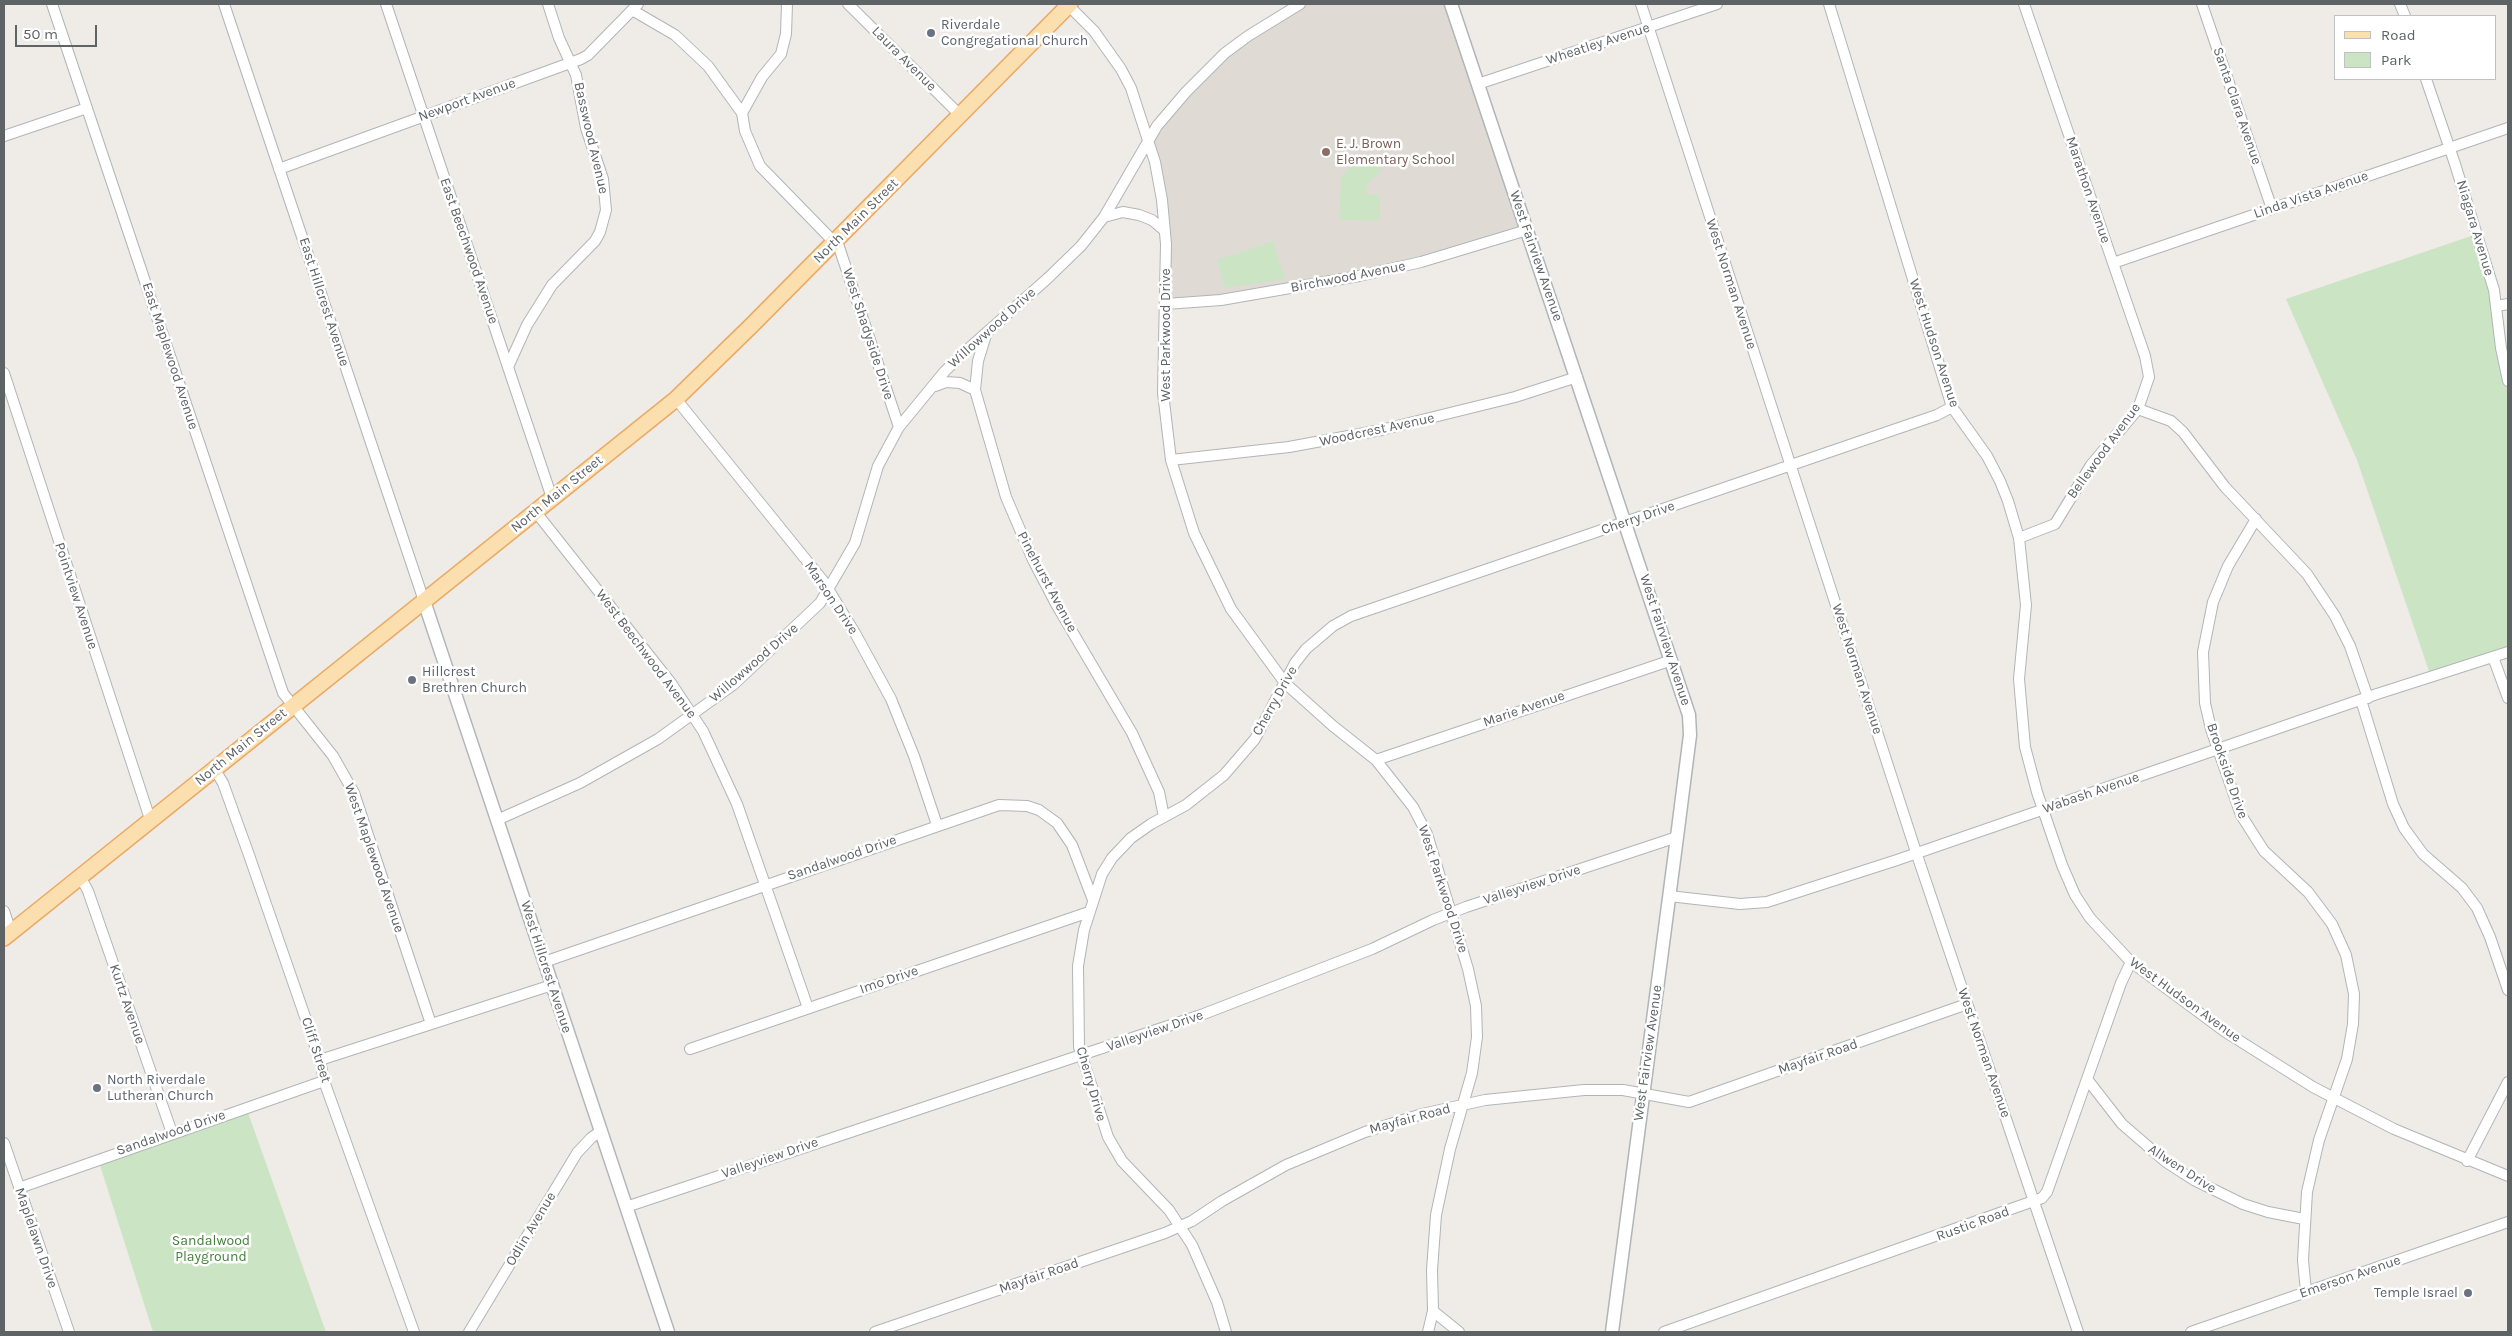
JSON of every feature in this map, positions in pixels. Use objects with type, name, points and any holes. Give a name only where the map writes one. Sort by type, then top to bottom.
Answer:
[{"type":"main road","name":"North Main Street","points":[[7,935],[676,399],[836,242],[1068,4]]},
{"type":"street","name":"East Maplewood Avenue","points":[[52,4],[273,664],[283,693],[291,706]]},
{"type":"street","name":"East Hillcrest Avenue","points":[[224,4],[424,601]]},
{"type":"street","name":"East Beechwood Avenue","points":[[386,4],[552,498]]},
{"type":"street","name":"Basswood Avenue","points":[[508,367],[538,305],[552,285],[589,250],[600,232],[606,210],[604,185],[586,128],[576,75],[559,38],[548,4]]},
{"type":"street","points":[[742,113],[762,77],[781,54],[786,34],[787,4]]},
{"type":"street","name":"Laura Avenue","points":[[848,4],[960,115]]},
{"type":"street","name":"West Parkwood Drive","points":[[1068,4],[1094,31],[1121,69],[1131,88],[1148,141],[1161,196],[1165,232],[1166,304],[1163,393],[1171,460],[1194,533],[1218,586],[1253,641],[1285,683],[1333,726],[1376,760],[1406,796],[1424,827],[1468,969],[1476,1006],[1477,1037],[1472,1073],[1450,1149],[1436,1215],[1432,1270],[1433,1311],[1428,1332]]},
{"type":"street","name":"Willowwood Drive","points":[[497,820],[580,784],[625,759],[694,715],[767,655],[820,604],[855,543],[878,466],[899,427],[967,350],[1065,263],[1104,217],[1157,126],[1186,92],[1225,54],[1262,26],[1300,4]]},
{"type":"street","name":"West Fairview Avenue","points":[[1451,4],[1687,705],[1690,724],[1612,1332]]},
{"type":"street","name":"West Norman Avenue","points":[[1641,4],[1916,852],[2078,1332]]},
{"type":"street","name":"Wheatley Avenue","points":[[1478,84],[1717,4]]},
{"type":"street","name":"West Hudson Avenue","points":[[1829,4],[1952,407],[1987,456],[2000,481],[2019,538],[2026,605],[2019,679],[2021,713],[2030,769],[2062,865],[2076,895],[2102,931],[2131,962],[2224,1031],[2334,1098],[2394,1129],[2467,1161],[2508,1176]]},
{"type":"street","name":"Marathon Avenue","points":[[2024,4],[2145,356],[2149,377]]},
{"type":"street","name":"Santa Clara Avenue","points":[[2202,4],[2272,209]]},
{"type":"street","points":[[635,7],[675,35],[708,66],[742,113],[745,130],[760,166],[836,242]]},
{"type":"street","name":"Newport Avenue","points":[[279,169],[588,55],[635,7]]},
{"type":"street","name":"Niagara Avenue","points":[[2426,80],[2497,306],[2501,348],[2508,382]]},
{"type":"street","points":[[4,136],[87,108]]},
{"type":"street","name":"Linda Vista Avenue","points":[[2113,263],[2508,128]]},
{"type":"street","points":[[1104,217],[1123,212],[1139,214],[1152,220],[1165,232]]},
{"type":"street","name":"Birchwood Avenue","points":[[1166,304],[1221,300],[1360,276],[1421,262],[1527,230]]},
{"type":"street","name":"West Shadyside Drive","points":[[836,242],[899,427]]},
{"type":"street","points":[[2497,306],[2508,304]]},
{"type":"street","name":"Pinehurst Avenue","points":[[986,334],[978,360],[975,390],[994,462],[1018,528],[1056,604],[1132,733],[1159,792],[1164,817]]},
{"type":"street","name":"Pointview Avenue","points":[[4,376],[150,819]]},
{"type":"street","name":"Woodcrest Avenue","points":[[1171,460],[1289,447],[1381,430],[1515,397],[1577,377]]},
{"type":"street","name":"Bellewood Avenue","points":[[2019,538],[2055,524],[2091,465],[2138,409],[2149,377]]},
{"type":"street","points":[[935,386],[946,382],[960,383],[975,390]]},
{"type":"street","name":"Marson Drive","points":[[676,399],[829,591],[892,699],[937,824]]},
{"type":"street","name":"Cherry Drive","points":[[1226,1332],[1204,1270],[1180,1226],[1169,1210],[1122,1160],[1114,1148],[1104,1126],[1081,1055],[1078,1033],[1078,966],[1089,912],[1102,874],[1122,846],[1151,824],[1186,805],[1209,789],[1237,761],[1264,724],[1295,664],[1312,644],[1333,626],[1350,616],[1937,415],[1952,407]]},
{"type":"street","points":[[2138,409],[2171,421],[2183,432],[2224,487],[2307,574],[2322,594],[2350,646],[2393,804],[2404,828],[2423,854],[2462,888],[2478,908],[2508,990]]},
{"type":"street","name":"West Beechwood Avenue","points":[[535,511],[671,683],[694,715],[718,760],[737,804],[808,1008]]},
{"type":"street","name":"Brookside Drive","points":[[2256,519],[2224,575],[2207,624],[2203,652],[2204,694],[2218,750],[2236,804],[2245,824],[2264,851],[2319,904],[2332,924],[2346,955],[2354,994],[2353,1024],[2346,1059],[2314,1159],[2304,1219],[2306,1292]]},
{"type":"street","name":"West Hillcrest Avenue","points":[[424,601],[668,1332]]},
{"type":"street","name":"Wabash Avenue","points":[[1669,896],[1740,904],[1767,902],[2508,652]]},
{"type":"street","points":[[2493,657],[2508,698]]},
{"type":"street","name":"Marie Avenue","points":[[1376,760],[1672,660]]},
{"type":"street","name":"West Maplewood Avenue","points":[[291,706],[333,756],[354,793],[431,1024]]},
{"type":"street","name":"Cliff Street","points":[[215,770],[223,783],[320,1060],[324,1081],[414,1332]]},
{"type":"street","name":"Sandalwood Drive","points":[[544,962],[999,804],[1016,804],[1039,810],[1057,823],[1066,834],[1093,900]]},
{"type":"street","name":"Valleyview Drive","points":[[626,1206],[1081,1055],[1288,983],[1372,949],[1451,913],[1677,836]]},
{"type":"street","name":"Kurtz Avenue","points":[[80,876],[88,891],[172,1133]]},
{"type":"street","points":[[4,911],[7,935]]},
{"type":"street","name":"Imo Drive","points":[[690,1049],[1089,912]]},
{"type":"street","name":"Rustic Road","points":[[1664,1332],[2042,1198],[2047,1192],[2121,983],[2131,962]]},
{"type":"street","points":[[320,1060],[552,985]]},
{"type":"street","name":"Mayfair Road","points":[[875,1332],[1180,1226],[1286,1165],[1344,1140],[1422,1114],[1495,1099],[1584,1090],[1623,1090],[1682,1102],[1694,1101],[1967,1004]]},
{"type":"street","name":"Allwen Drive","points":[[2087,1079],[2122,1124],[2153,1152],[2194,1180],[2243,1204],[2268,1212],[2304,1219]]},
{"type":"street","name":"Sandalwood Drive","points":[[19,1188],[324,1081]]},
{"type":"street","points":[[2467,1161],[2508,1082]]},
{"type":"street","name":"Odlin Avenue","points":[[469,1332],[577,1153],[590,1138],[601,1131]]},
{"type":"street","name":"Maplelawn Drive","points":[[4,1143],[69,1332]]},
{"type":"street","name":"Emerson Avenue","points":[[2191,1332],[2508,1222]]},
{"type":"street","points":[[1433,1311],[1459,1332]]},
{"type":"shaded area","name":"E. J. Brown Elementary School","points":[[1300,4],[1451,4],[1527,230],[1421,262],[1166,304],[1166,244],[1149,141],[1205,72]]},
{"type":"green space","points":[[1369,157],[1377,158],[1381,164],[1380,172],[1368,183],[1366,194],[1380,195],[1380,221],[1339,220],[1341,178],[1348,169],[1360,164]]},
{"type":"green space","points":[[2477,234],[2485,260],[2508,381],[2508,652],[2431,677],[2357,460],[2286,299]]},
{"type":"green space","points":[[1273,241],[1285,279],[1225,288],[1217,260]]},
{"type":"green space","name":"Sandalwood Playground","points":[[246,1107],[326,1332],[153,1332],[98,1159]]},
{"type":"place","name":"Riverdale Congregational Church","points":[[931,33]]},
{"type":"place","name":"E. J. Brown Elementary School","points":[[1326,152]]},
{"type":"place","name":"Hillcrest Brethren Church","points":[[412,680]]},
{"type":"place","name":"North Riverdale Lutheran Church","points":[[97,1088]]},
{"type":"place","name":"Temple Israel","points":[[2468,1293]]}]
